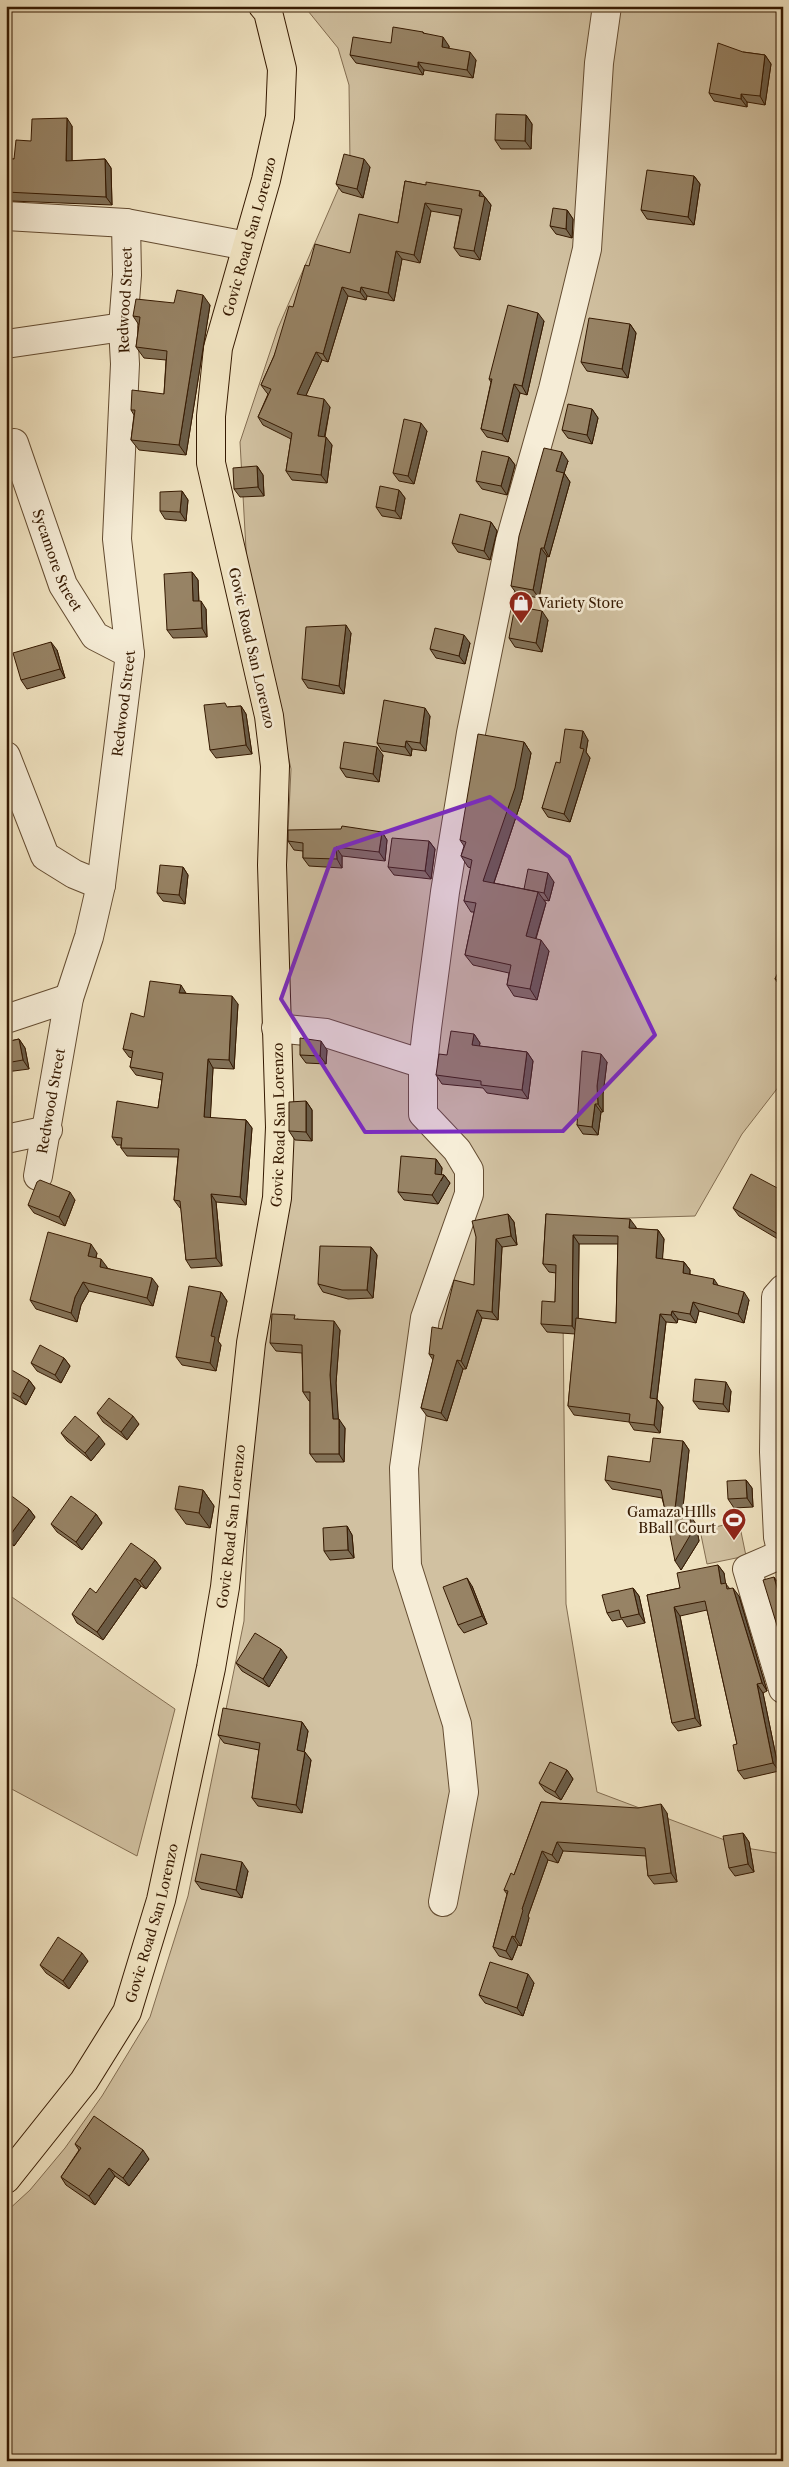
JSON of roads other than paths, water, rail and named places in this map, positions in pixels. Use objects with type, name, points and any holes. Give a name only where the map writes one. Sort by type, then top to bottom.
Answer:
[{"type":"main road","name":"Govic Road San Lorenzo","points":[[6,2179],[84,2081],[127,2012],[161,1900],[211,1668],[225,1587],[251,1343],[277,1198],[280,1127],[272,865],[275,766],[269,716],[211,463],[211,416],[218,348],[266,180],[280,117],[282,69],[268,12],[263,6]]},
{"type":"street","points":[[443,1902],[464,1792],[457,1724],[406,1566],[404,1468],[425,1318],[469,1194],[469,1170],[457,1150],[423,1114],[423,1064],[445,892],[471,734],[510,541],[553,389],[587,249],[599,63],[607,6]]},
{"type":"street","points":[[6,216],[126,223],[247,246]]},
{"type":"street","name":"Redwood Street","points":[[38,1176],[48,1130],[69,998],[89,937],[101,885],[130,654],[117,539],[125,364],[123,327],[127,275],[126,223]]},
{"type":"street","points":[[6,344],[123,327]]},
{"type":"street","name":"Sycamore Street","points":[[14,443],[64,585],[95,636],[130,654]]},
{"type":"street","points":[[6,756],[45,856],[74,874],[101,885]]},
{"type":"street","points":[[6,1019],[69,998]]},
{"type":"street","points":[[276,1028],[326,1033],[423,1064]]},
{"type":"street","points":[[6,1139],[48,1130]]},
{"type":"street","points":[[783,1289],[776,1297],[774,1452],[778,1537],[782,1556],[747,1569],[783,1689]]},
{"type":"place","name":"Variety Store","points":[[521,624]]},
{"type":"place","name":"Gamaza HIlls BBall Court","points":[[734,1541]]}]
